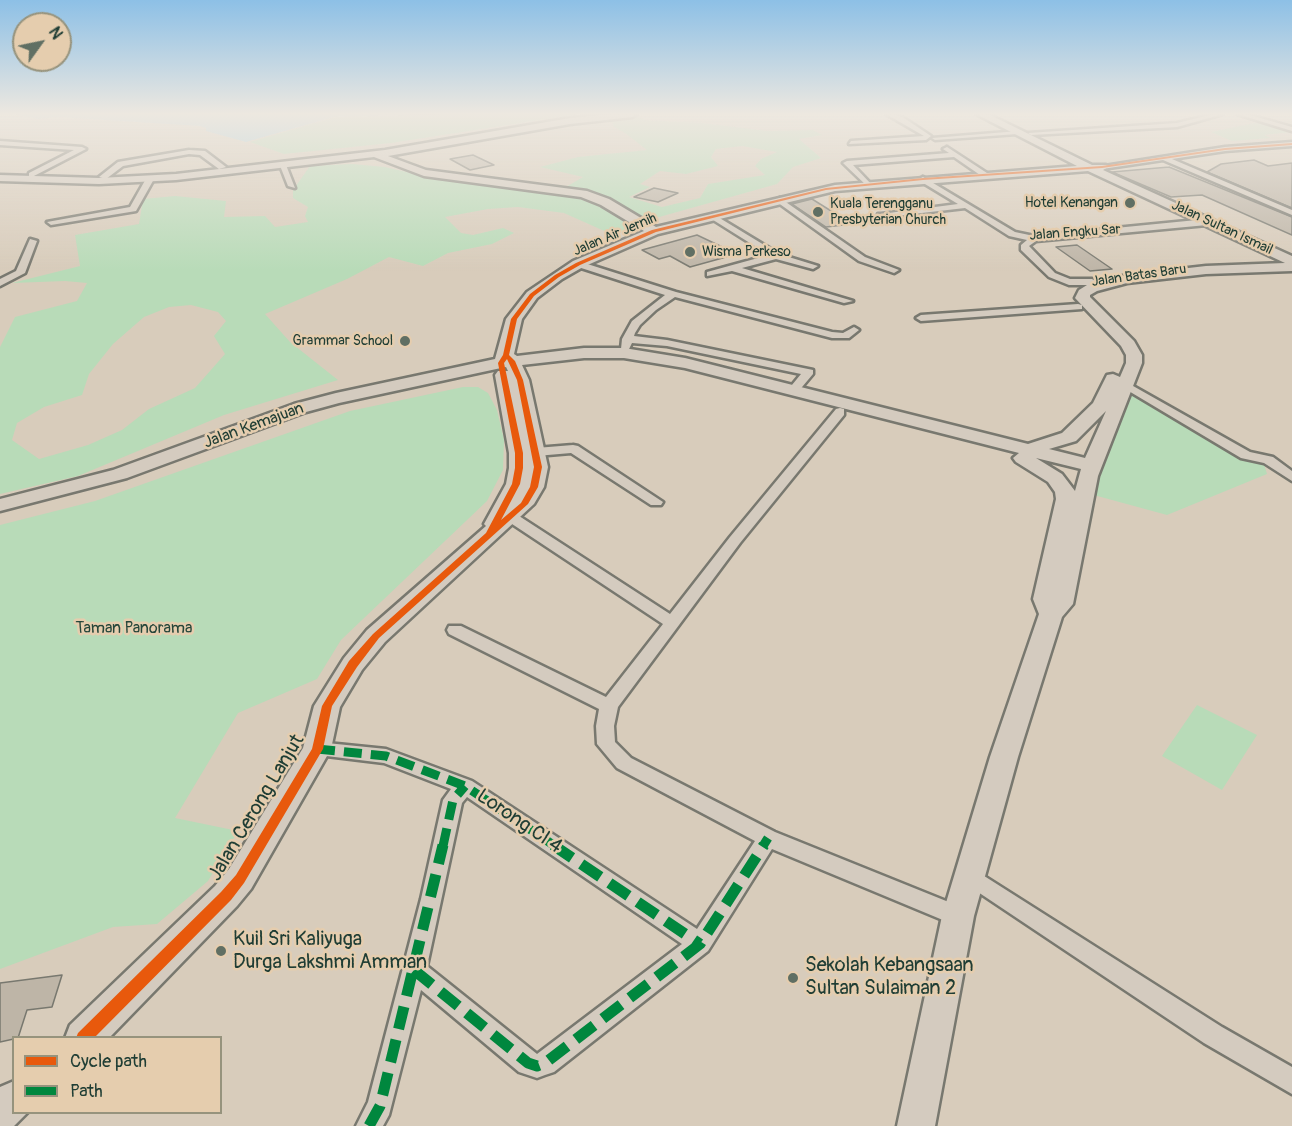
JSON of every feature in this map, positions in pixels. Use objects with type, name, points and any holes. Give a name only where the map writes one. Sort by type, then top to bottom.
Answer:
[{"type":"main road","points":[[0,176],[103,177],[228,167]]},
{"type":"main road","points":[[0,176],[99,181],[150,179],[267,167]]},
{"type":"main road","points":[[410,167],[424,173],[583,194],[604,202],[654,231]]},
{"type":"main road","name":"Jalan Sultan Ismail","points":[[1092,167],[1235,236],[1267,249],[1292,265]]},
{"type":"main road","name":"Jalan Air Jernih","points":[[509,367],[514,319],[525,302],[546,284],[578,264],[654,231],[826,189],[923,179],[1099,170]]},
{"type":"main road","points":[[1235,236],[1262,256],[1261,266]]},
{"type":"main road","points":[[1267,249],[1292,256]]},
{"type":"main road","name":"Jalan Batas Baru","points":[[1026,454],[1069,437],[1084,423],[1101,405],[1120,364],[1120,356],[1115,344],[1069,298],[1069,292],[1077,286],[1097,280],[1201,268],[1292,265]]},
{"type":"main road","name":"Jalan Batas Baru","points":[[1051,614],[1061,604],[1090,471],[1134,363],[1134,355],[1128,344],[1082,298],[1084,293],[1092,288],[1127,279],[1261,266]]},
{"type":"main road","points":[[1222,270],[1292,278]]},
{"type":"main road","name":"Jalan Kemajuan","points":[[0,506],[120,474],[327,400],[625,346],[1026,454]]},
{"type":"main road","points":[[459,377],[486,358],[509,367],[585,360],[650,364],[1090,471]]},
{"type":"main road","points":[[459,377],[498,389],[509,367]]},
{"type":"main road","name":"Jalan Cerong Lanjut","points":[[85,1036],[226,896],[240,879],[317,749],[327,706],[353,664],[376,636],[524,504],[534,487],[538,467],[536,452],[509,367]]},
{"type":"main road","name":"Jalan Cerong Lanjut","points":[[501,525],[516,484],[519,468],[509,367]]},
{"type":"main road","name":"Jalan Kemajuan","points":[[0,517],[123,485],[320,412],[459,377]]},
{"type":"main road","points":[[916,1126],[958,916],[1004,758],[1051,614],[1046,599],[1066,499],[1065,492],[1055,478],[1026,454]]},
{"type":"main road","points":[[0,1112],[12,1102]]},
{"type":"street","points":[[32,175],[48,167]]},
{"type":"street","points":[[103,177],[117,167]]},
{"type":"street","points":[[283,167],[292,186]]},
{"type":"street","points":[[850,167],[867,184]]},
{"type":"street","points":[[973,167],[986,175]]},
{"type":"street","points":[[1099,170],[1120,167]]},
{"type":"street","points":[[1188,167],[1292,213]]},
{"type":"street","points":[[1193,167],[1290,205]]},
{"type":"street","points":[[51,222],[133,209],[150,179]]},
{"type":"street","name":"Jalan Engku Sar","points":[[923,179],[1012,234],[1034,239],[1207,222]]},
{"type":"street","points":[[780,200],[862,260],[894,270]]},
{"type":"street","points":[[881,216],[965,206]]},
{"type":"street","points":[[713,216],[776,256],[813,266]]},
{"type":"street","points":[[1034,239],[1024,248],[1043,268],[1097,280]]},
{"type":"street","points":[[0,283],[20,273],[33,241]]},
{"type":"street","points":[[710,274],[776,256]]},
{"type":"street","points":[[578,264],[673,294],[832,335],[845,336],[854,330]]},
{"type":"street","points":[[732,268],[848,301]]},
{"type":"street","points":[[625,346],[636,323],[652,308],[673,294]]},
{"type":"street","points":[[921,318],[1078,308]]},
{"type":"street","points":[[1126,385],[1246,455],[1268,460],[1292,477]]},
{"type":"street","points":[[840,412],[735,540],[609,706],[604,726],[606,744],[624,763],[768,838],[958,916]]},
{"type":"street","points":[[536,452],[573,449],[656,502]]},
{"type":"street","points":[[501,525],[673,623]]},
{"type":"street","points":[[455,630],[609,706]]},
{"type":"street","name":"Lorong Cl 4","points":[[317,749],[386,756],[465,786],[700,944]]},
{"type":"street","points":[[369,1126],[380,1106],[453,800],[465,786]]},
{"type":"street","points":[[414,970],[528,1063],[537,1066],[554,1056],[700,944],[768,838]]},
{"type":"street","points":[[970,876],[1214,1035],[1292,1082]]},
{"type":"green space","points":[[310,167],[385,167],[441,180],[568,194],[600,207],[634,228],[611,234],[564,213],[518,207],[488,209],[445,217],[461,233],[473,235],[503,228],[514,233],[492,244],[448,253],[423,266],[389,257],[347,279],[265,314],[290,342],[338,380],[224,415],[78,476],[0,494],[0,347],[15,317],[77,301],[87,283],[65,281],[12,283],[80,266],[75,235],[139,224],[143,199],[175,196],[226,201],[224,217],[265,216],[275,227],[308,222],[305,216],[308,207],[293,198],[293,190]],"holes":[[[191,305],[218,312],[226,321],[214,336],[225,354],[195,388],[149,409],[122,430],[88,445],[39,459],[12,440],[17,423],[44,407],[82,395],[89,374],[113,344],[144,317],[169,307]]]},
{"type":"green space","points":[[540,167],[716,167],[686,174],[660,171],[640,184],[650,187],[629,197],[662,207],[700,198],[708,184],[765,175],[756,167],[794,167],[777,184],[645,221],[595,194],[566,187],[583,177]]},
{"type":"green space","name":"Taman Panorama","points":[[463,387],[478,387],[488,393],[497,410],[504,440],[503,470],[487,501],[341,640],[317,679],[238,713],[175,818],[238,831],[208,881],[157,924],[113,927],[0,969],[0,525],[95,501],[350,411]]},
{"type":"green space","points":[[1127,394],[1139,397],[1240,456],[1264,464],[1267,474],[1167,515],[1090,494]]},
{"type":"green space","points":[[1197,705],[1257,735],[1222,790],[1162,756]]},
{"type":"building","points":[[464,167],[487,167],[470,170]]},
{"type":"building","points":[[1169,167],[1292,217],[1292,235],[1202,195],[1171,197],[1112,172]]},
{"type":"building","points":[[1217,167],[1292,167],[1292,208],[1207,172]]},
{"type":"building","points":[[654,188],[678,193],[658,202],[634,197]]},
{"type":"building","name":"Kuala Terengganu Presbyterian Church","points":[[812,199],[852,224],[826,227],[792,204]]},
{"type":"building","name":"Wisma Perkeso","points":[[697,235],[737,254],[690,267],[670,256],[659,259],[642,250]]},
{"type":"building","points":[[1077,245],[1112,269],[1090,271],[1056,247]]},
{"type":"building","points":[[62,975],[52,1007],[27,1010],[19,1036],[12,1036],[12,1039],[0,1042],[0,983]]},
{"type":"marked path","points":[[317,749],[386,756],[465,786],[700,944]]},
{"type":"marked path","points":[[369,1126],[380,1106],[432,899],[453,800],[465,786]]},
{"type":"marked path","points":[[414,970],[528,1063],[537,1066],[545,1063],[700,944],[768,838]]},
{"type":"cycle path","points":[[490,533],[516,484],[519,468],[519,453],[501,363],[506,355],[514,319],[532,295],[557,276],[578,264],[654,231],[826,189],[923,179],[1105,167]]},
{"type":"cycle path","points":[[85,1036],[226,896],[240,879],[317,749],[327,706],[353,664],[376,636],[524,504],[534,487],[538,467],[520,380],[512,361],[506,355]]},
{"type":"place","name":"Hotel Kenangan","points":[[1130,203]]},
{"type":"place","name":"Kuala Terengganu Presbyterian Church","points":[[818,212]]},
{"type":"place","name":"Wisma Perkeso","points":[[690,252]]},
{"type":"place","name":"Grammar School","points":[[405,341]]},
{"type":"place","name":"Kuil Sri Kaliyuga Durga Lakshmi Amman","points":[[221,951]]},
{"type":"place","name":"Sekolah Kebangsaan Sultan Sulaiman 2","points":[[793,978]]}]
